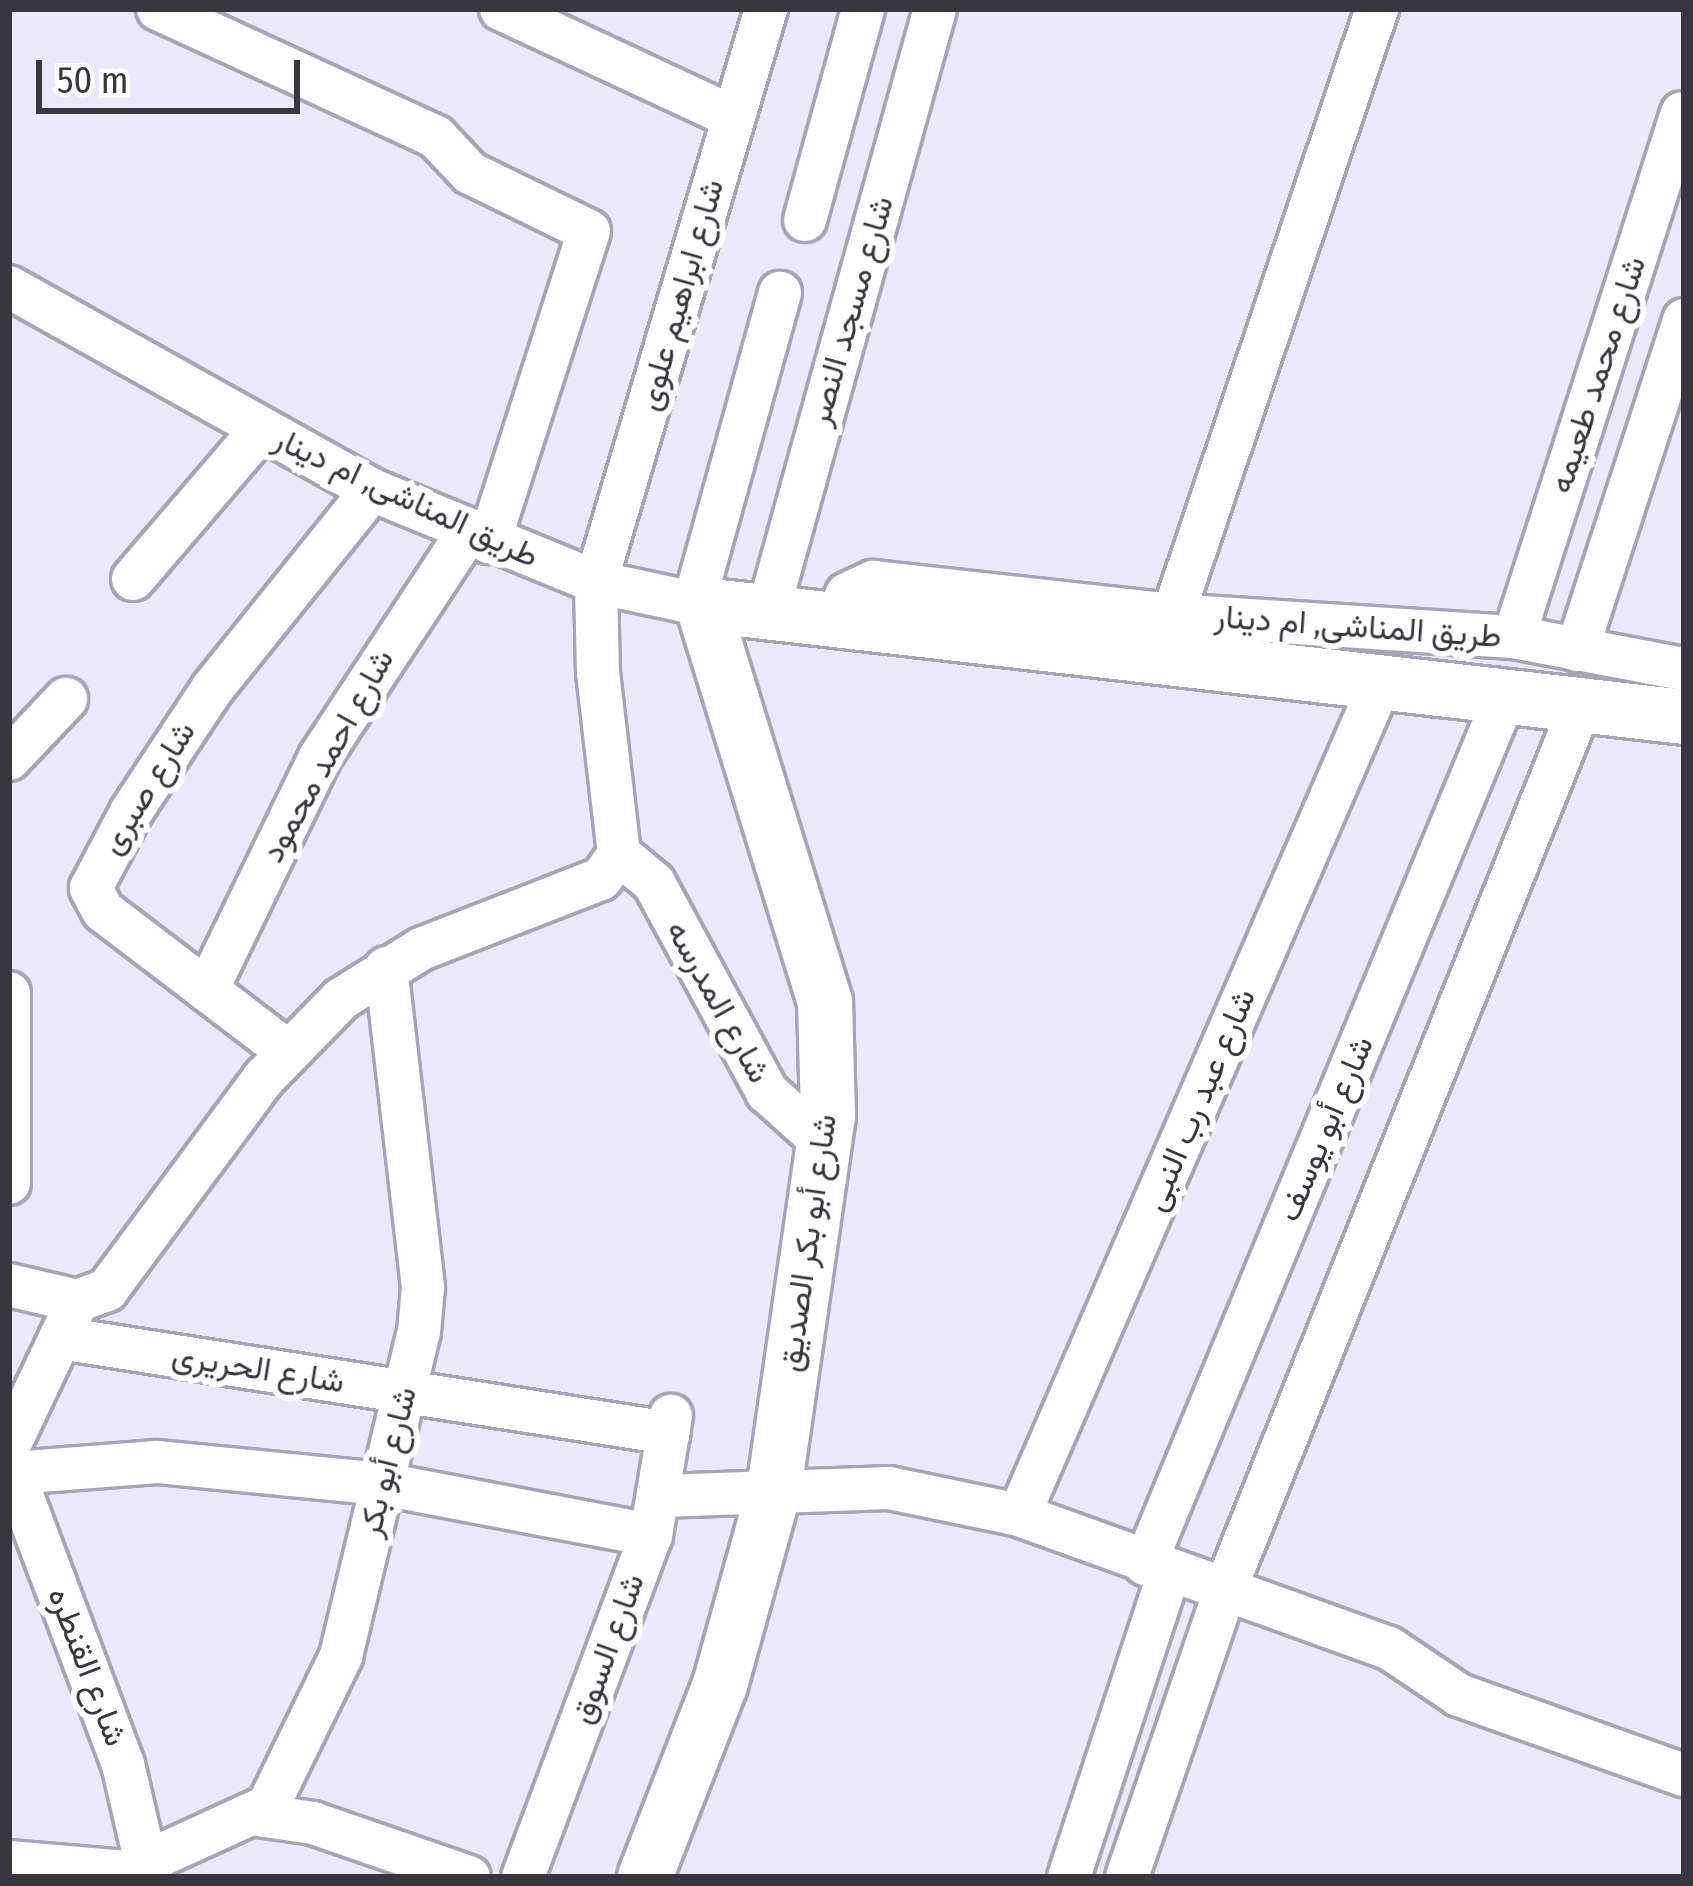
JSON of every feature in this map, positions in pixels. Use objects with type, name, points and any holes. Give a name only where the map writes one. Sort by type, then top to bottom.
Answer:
[{"type":"street","name":"شارع احمد محمود","points":[[158,9],[436,137],[470,173],[589,231],[478,538],[320,757],[207,990]]},
{"type":"street","points":[[501,9],[733,117]]},
{"type":"street","name":"شارع ابراهيم علوى","points":[[619,854],[598,673],[596,582],[766,9]]},
{"type":"street","points":[[805,220],[863,9]]},
{"type":"street","name":"شارع مسجد النصر","points":[[768,612],[935,9]]},
{"type":"street","points":[[1174,615],[1377,9]]},
{"type":"street","name":"شارع محمد طعيمه","points":[[1514,637],[1682,113]]},
{"type":"street","name":"طريق المناشى, ام دينار","points":[[9,287],[371,490],[478,538],[596,582],[698,604],[1380,684],[1506,694],[1580,675],[1684,669]]},
{"type":"street","points":[[698,604],[780,293]]},
{"type":"street","points":[[1127,1877],[1225,1590],[1580,675],[1684,320]]},
{"type":"street","points":[[133,579],[260,430]]},
{"type":"street","name":"شارع صبرى","points":[[287,1051],[103,911],[93,875],[212,689],[371,490]]},
{"type":"street","name":"طريق المناشى, ام دينار","points":[[834,620],[847,594],[873,583],[1174,615],[1514,637],[1580,675],[1684,718]]},
{"type":"street","name":"شارع أبو بكر الصديق","points":[[645,1877],[720,1685],[774,1490],[825,1144],[825,1002],[698,604]]},
{"type":"street","name":"شارع عبد رب النبى","points":[[1019,1515],[1380,684]]},
{"type":"street","name":"شارع أبو يوسف","points":[[1070,1877],[1157,1568],[1506,694]]},
{"type":"street","points":[[9,759],[66,699]]},
{"type":"street","points":[[619,854],[602,879],[386,968],[287,1051],[118,1278],[69,1320],[11,1460],[126,1461],[656,1515],[774,1490],[889,1488],[1019,1515],[1389,1648],[1459,1695],[1684,1775]]},
{"type":"street","name":"شارع المدرسه","points":[[619,854],[653,883],[766,1091],[825,1144]]},
{"type":"street","name":"شارع أبو بكر","points":[[148,1871],[251,1814],[286,1782],[340,1656],[405,1392],[423,1286],[386,968]]},
{"type":"street","points":[[9,993],[9,1183]]},
{"type":"street","name":"شارع الحريرى","points":[[9,1286],[69,1320],[405,1392],[670,1424]]},
{"type":"street","name":"شارع السوق","points":[[523,1877],[656,1515],[670,1424]]},
{"type":"street","name":"شارع القنطره","points":[[11,1460],[124,1765],[148,1871]]},
{"type":"street","points":[[251,1814],[313,1823],[469,1877]]},
{"type":"street","points":[[9,1862],[148,1871]]}]
